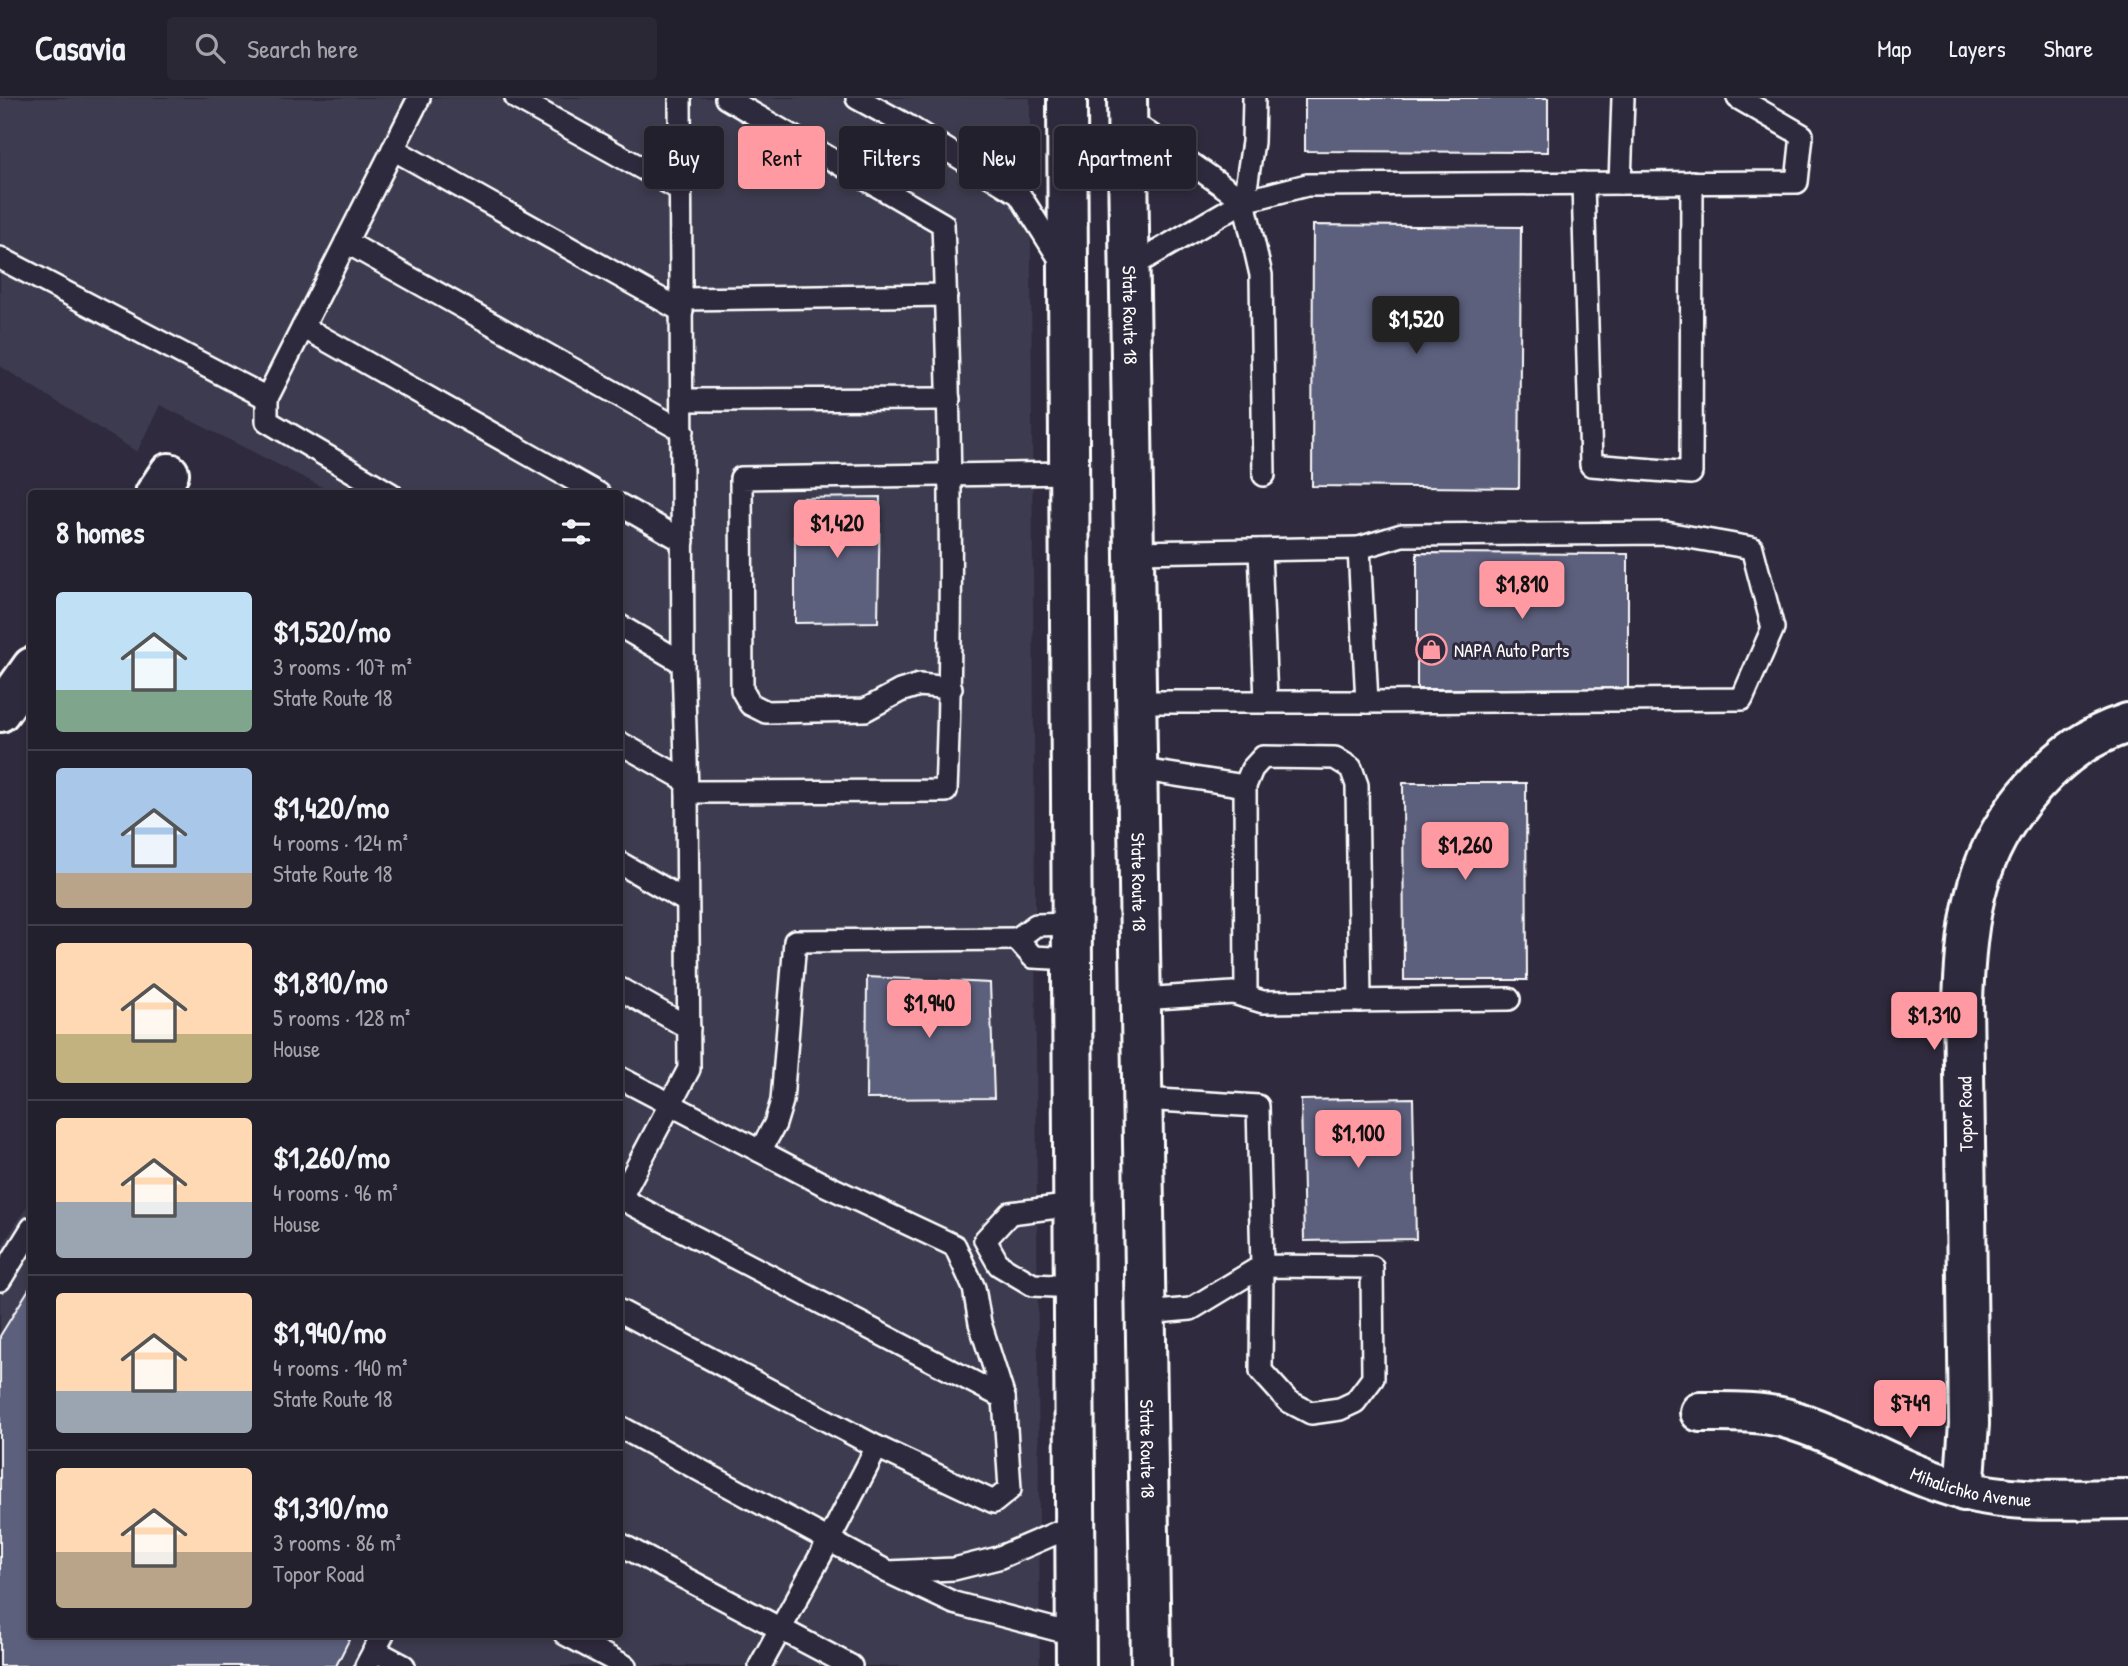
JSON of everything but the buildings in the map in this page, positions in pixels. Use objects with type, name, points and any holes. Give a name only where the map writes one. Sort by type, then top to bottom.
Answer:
[{"type":"main road","points":[[1067,98],[1076,1650]]},
{"type":"main road","name":"State Route 18","points":[[1127,108],[1151,1666]]},
{"type":"main road","points":[[0,712],[28,673]]},
{"type":"main road","name":"Topor Road","points":[[1964,1490],[1969,1424],[1963,999],[1965,954],[1972,910],[1990,848],[2012,810],[2075,746],[2128,723]]},
{"type":"main road","name":"Mihalichko Avenue","points":[[1700,1412],[1743,1411],[1785,1418],[1917,1475],[1964,1490],[2020,1500],[2128,1499]]},
{"type":"lane","points":[[384,490],[267,421],[267,398],[419,98]]},
{"type":"lane","points":[[516,98],[681,190]]},
{"type":"lane","points":[[623,1192],[689,1069],[687,786],[683,663],[680,98]]},
{"type":"lane","points":[[623,745],[687,786],[946,791],[951,688],[952,475],[943,224],[726,98]]},
{"type":"lane","points":[[857,98],[908,125],[1019,194],[1068,273]]},
{"type":"lane","points":[[1254,98],[1254,142],[1244,201],[1261,275],[1264,475]]},
{"type":"lane","points":[[1620,183],[1623,98]]},
{"type":"lane","points":[[1129,268],[1244,201],[1307,185],[1797,182],[1802,135],[1738,98]]},
{"type":"lane","points":[[1127,108],[1244,201]]},
{"type":"lane","points":[[393,149],[682,305],[946,295]]},
{"type":"lane","points":[[1583,183],[1591,465],[1691,473],[1692,182]]},
{"type":"lane","points":[[346,242],[683,431]]},
{"type":"lane","points":[[0,258],[267,398]]},
{"type":"lane","points":[[303,327],[592,490]]},
{"type":"lane","points":[[683,400],[949,399]]},
{"type":"lane","points":[[951,688],[919,685],[900,691],[865,710],[766,712],[750,704],[742,690],[741,478],[1069,473]]},
{"type":"lane","points":[[623,507],[683,541]]},
{"type":"lane","points":[[1134,552],[1359,548],[1402,535],[1666,533],[1752,548],[1773,628],[1742,699],[1136,702]]},
{"type":"lane","points":[[1359,548],[1367,702]]},
{"type":"lane","points":[[1260,550],[1266,701]]},
{"type":"lane","points":[[623,628],[683,663]]},
{"type":"lane","points":[[1246,997],[1245,786],[1252,769],[1263,757],[1335,758],[1351,768],[1357,785],[1360,1001]]},
{"type":"lane","points":[[1137,769],[1245,786]]},
{"type":"lane","points":[[623,865],[686,901]]},
{"type":"lane","points":[[760,1151],[775,1124],[782,1101],[794,941],[1017,939],[1036,925],[1072,941]]},
{"type":"lane","points":[[1017,939],[1033,957],[1072,941]]},
{"type":"lane","points":[[623,991],[689,1028]]},
{"type":"lane","points":[[1141,999],[1233,993],[1264,1002],[1509,999]]},
{"type":"lane","points":[[623,1080],[821,1183],[955,1246],[985,1240],[1010,1213],[1073,1205]]},
{"type":"lane","points":[[1142,1099],[1258,1106],[1262,1266],[1261,1371],[1289,1401],[1311,1413],[1340,1409],[1356,1402],[1373,1378],[1372,1267],[1262,1266],[1191,1309],[1145,1313]]},
{"type":"lane","points":[[623,1200],[1004,1398]]},
{"type":"lane","points":[[0,1280],[28,1234]]},
{"type":"lane","points":[[985,1240],[999,1265],[1033,1285],[1074,1287]]},
{"type":"lane","points":[[623,1313],[877,1447],[994,1502],[1010,1489],[1004,1398],[980,1323],[974,1288],[955,1246]]},
{"type":"lane","points":[[623,1429],[887,1573],[954,1603],[1076,1650]]},
{"type":"lane","points":[[760,1666],[877,1447]]},
{"type":"lane","points":[[887,1573],[954,1569],[998,1558],[1077,1524]]},
{"type":"lane","points":[[623,1546],[851,1666]]},
{"type":"lane","points":[[572,1638],[625,1666]]},
{"type":"lane","points":[[374,1650],[404,1666]]},
{"type":"shaded area","points":[[0,98],[1030,98],[1030,126],[959,126],[959,189],[1031,189],[1040,1666],[0,1666],[0,1249],[28,1205],[28,1638],[623,1638],[623,490],[328,490],[160,405],[137,452],[0,366]]},
{"type":"place","name":"NAPA Auto Parts","points":[[1431,650]]}]
